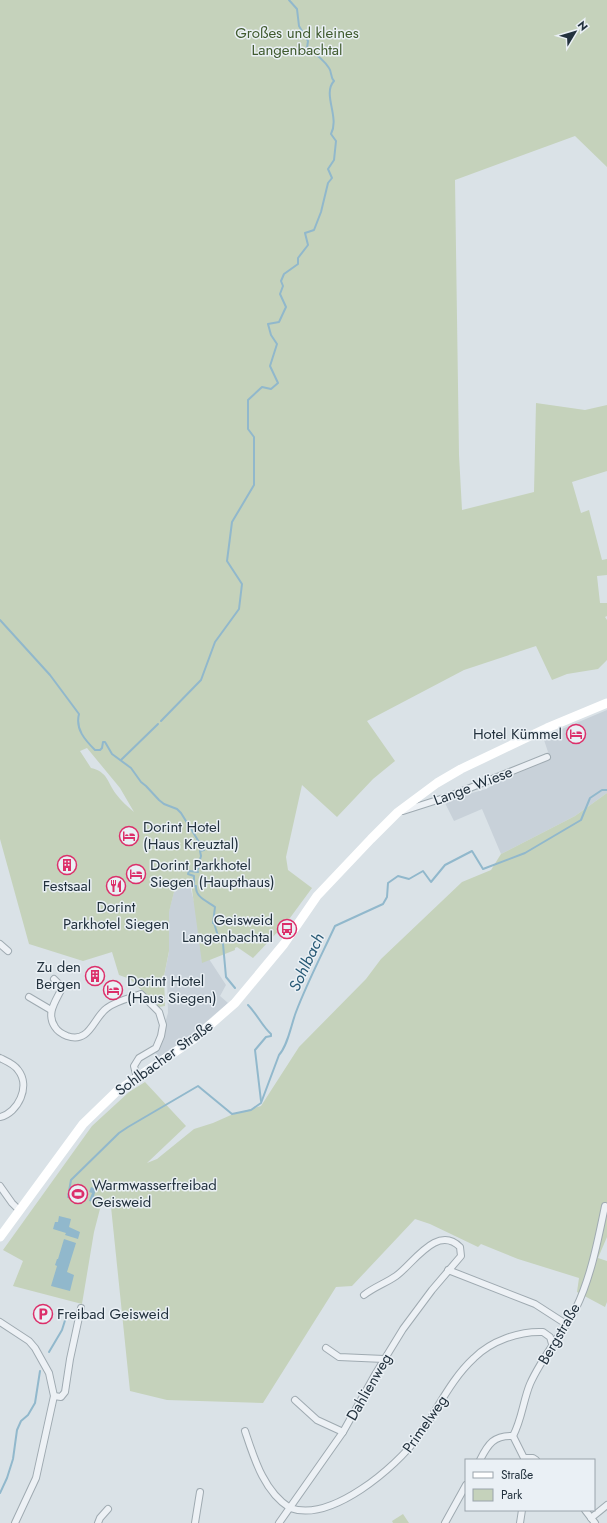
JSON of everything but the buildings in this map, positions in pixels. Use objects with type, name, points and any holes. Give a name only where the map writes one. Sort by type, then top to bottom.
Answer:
[{"type":"street","name":"Sohlbacher Straße","points":[[0,1237],[83,1124],[116,1092],[194,1039],[235,1003],[284,944],[317,896],[398,812],[437,783],[461,769],[540,731],[607,703]]},
{"type":"street","name":"Lange Wiese","points":[[398,812],[450,796],[548,757]]},
{"type":"street","points":[[0,944],[8,951]]},
{"type":"street","points":[[54,979],[61,986],[61,990],[51,1010],[52,1022],[59,1032],[70,1037],[77,1037],[86,1034],[91,1030],[102,1013],[108,1007],[141,994],[159,1012],[164,1025],[161,1036],[156,1048],[139,1058],[134,1066],[138,1077]]},
{"type":"street","points":[[29,997],[51,1010]]},
{"type":"street","points":[[0,1058],[19,1070],[23,1087],[16,1107],[6,1116],[0,1117]]},
{"type":"street","points":[[0,1186],[19,1210]]},
{"type":"street","name":"Bergstraße","points":[[513,1436],[519,1424],[530,1383],[552,1344],[575,1309],[584,1288],[594,1255],[605,1206],[607,1207]]},
{"type":"street","name":"Dahlienweg","points":[[279,1523],[343,1432],[384,1359],[416,1311],[461,1256],[460,1246],[451,1240],[435,1242],[423,1250],[405,1270],[364,1295]]},
{"type":"street","points":[[448,1270],[535,1304],[566,1324]]},
{"type":"street","points":[[54,1396],[61,1397],[65,1392],[70,1358],[82,1308]]},
{"type":"street","points":[[0,1322],[29,1341],[35,1348],[49,1373],[54,1396],[36,1478],[15,1523]]},
{"type":"street","name":"Primelweg","points":[[289,1508],[304,1513],[326,1511],[342,1505],[379,1480],[393,1467],[418,1437],[458,1374],[475,1357],[495,1343],[536,1332],[547,1334],[552,1344]]},
{"type":"street","points":[[326,1348],[339,1357],[384,1359]]},
{"type":"street","points":[[295,1400],[317,1420],[343,1432]]},
{"type":"street","points":[[245,1431],[260,1472],[276,1496],[289,1508]]},
{"type":"street","points":[[481,1459],[493,1440],[499,1437],[513,1436],[523,1459],[534,1459]]},
{"type":"street","points":[[445,1523],[465,1487]]},
{"type":"street","points":[[195,1523],[200,1492]]},
{"type":"street","points":[[586,1511],[593,1520],[607,1505]]},
{"type":"street","points":[[98,1523],[100,1518],[108,1509]]},
{"type":"street","points":[[520,1523],[522,1511]]},
{"type":"shaded area","points":[[607,710],[607,793],[575,816],[501,854],[482,809],[454,821],[444,801],[486,789],[549,755],[543,737]]},
{"type":"shaded area","points":[[191,882],[191,890],[209,959],[226,985],[220,996],[228,1003],[151,1069],[168,1013],[167,976],[164,976],[169,952],[169,911],[174,892]]},
{"type":"green space","name":"Großes und kleines Langenbachtal","points":[[0,0],[607,0],[607,167],[575,136],[455,180],[459,455],[462,510],[534,492],[536,403],[585,410],[607,405],[607,471],[572,482],[581,513],[589,510],[602,560],[607,559],[607,575],[597,576],[600,603],[607,603],[607,616],[605,617],[607,620],[607,660],[598,669],[567,674],[552,680],[536,646],[464,670],[367,721],[395,761],[373,779],[337,817],[302,785],[286,857],[288,870],[312,888],[287,922],[253,958],[237,947],[235,950],[202,963],[191,882],[174,892],[169,912],[169,951],[164,976],[165,1006],[159,1007],[130,979],[119,975],[112,952],[83,961],[29,944],[0,839]],"holes":[[[87,748],[120,788],[134,812],[118,797],[104,775],[101,772],[91,768],[80,751]]]},
{"type":"green space","points":[[607,793],[607,1237],[598,1258],[607,1261],[607,1302],[605,1307],[577,1292],[579,1278],[518,1259],[481,1244],[478,1247],[430,1224],[415,1219],[352,1286],[336,1287],[263,1403],[167,1400],[130,1391],[110,1197],[101,1205],[94,1232],[82,1304],[13,1286],[23,1261],[3,1250],[92,1126],[129,1092],[145,1082],[186,1126],[147,1163],[157,1159],[194,1129],[231,1115],[261,1106],[299,1047],[366,979],[381,959],[462,882],[491,870],[501,854],[575,816]]},
{"type":"green space","points":[[403,1514],[409,1523],[393,1523],[392,1521]]},
{"type":"water","points":[[91,1187],[96,1189],[94,1196],[97,1197],[95,1202],[89,1201],[92,1193],[89,1192]]},
{"type":"water","points":[[59,1216],[71,1219],[69,1227],[80,1232],[78,1239],[53,1229],[55,1222],[58,1222]]},
{"type":"water","points":[[64,1239],[76,1243],[67,1272],[74,1275],[70,1291],[51,1286],[57,1266],[55,1265]]},
{"type":"waterway","points":[[161,721],[201,680],[215,642],[239,609],[242,584],[227,561],[232,522],[254,485],[254,437],[248,429],[248,400],[262,387],[271,389],[278,383],[270,366],[277,344],[271,335],[268,324],[279,322],[286,307],[280,294],[283,286],[281,281],[284,274],[298,264],[298,258],[308,245],[305,233],[314,230],[321,212],[328,183],[332,178],[328,169],[334,160],[336,141],[331,134],[334,120],[330,92],[334,81],[327,65],[320,57],[307,48],[308,41],[299,26],[297,9],[289,0]]},
{"type":"waterway","points":[[0,620],[50,675],[79,714],[78,725],[84,738],[91,746],[95,750],[100,750],[103,742],[105,742],[112,754],[131,768],[141,782],[159,800],[164,804],[177,809],[181,813],[204,850],[200,851],[201,856],[198,872],[189,871],[188,874],[194,876],[194,886],[196,886],[199,896],[215,907],[213,923],[223,944],[226,977],[235,988]]},
{"type":"waterway","points":[[121,760],[158,724]]},
{"type":"waterway","name":"Sohlbach","points":[[68,1197],[71,1180],[119,1133],[198,1086],[232,1114],[251,1110],[261,1103],[279,1055],[287,1040],[300,1001],[335,926],[383,904],[387,897],[388,883],[398,876],[409,879],[423,871],[431,882],[445,865],[472,851],[483,869],[525,853],[581,820],[590,798],[602,790],[607,790]]},
{"type":"waterway","points":[[248,1005],[271,1034],[271,1036],[266,1037],[255,1050],[261,1101]]},
{"type":"waterway","name":"Sohlbach","points":[[49,1352],[62,1330],[67,1314]]},
{"type":"waterway","name":"Sohlbach","points":[[0,1493],[13,1459],[17,1430],[21,1421],[28,1415],[35,1403],[40,1371]]},
{"type":"place","name":"Hotel Kümmel","points":[[576,734]]},
{"type":"place","name":"Dorint Hotel (Haus Kreuztal)","points":[[129,836]]},
{"type":"place","name":"Festsaal","points":[[67,865]]},
{"type":"place","name":"Dorint Parkhotel Siegen (Haupthaus)","points":[[136,874]]},
{"type":"place","name":"Dorint Parkhotel Siegen","points":[[116,886]]},
{"type":"place","name":"Geisweid Langenbachtal","points":[[287,929]]},
{"type":"place","name":"Zu den Bergen","points":[[95,976]]},
{"type":"place","name":"Dorint Hotel (Haus Siegen)","points":[[113,990]]},
{"type":"place","name":"Warmwasserfreibad Geisweid","points":[[78,1194]]},
{"type":"place","name":"Freibad Geisweid","points":[[43,1314]]}]
